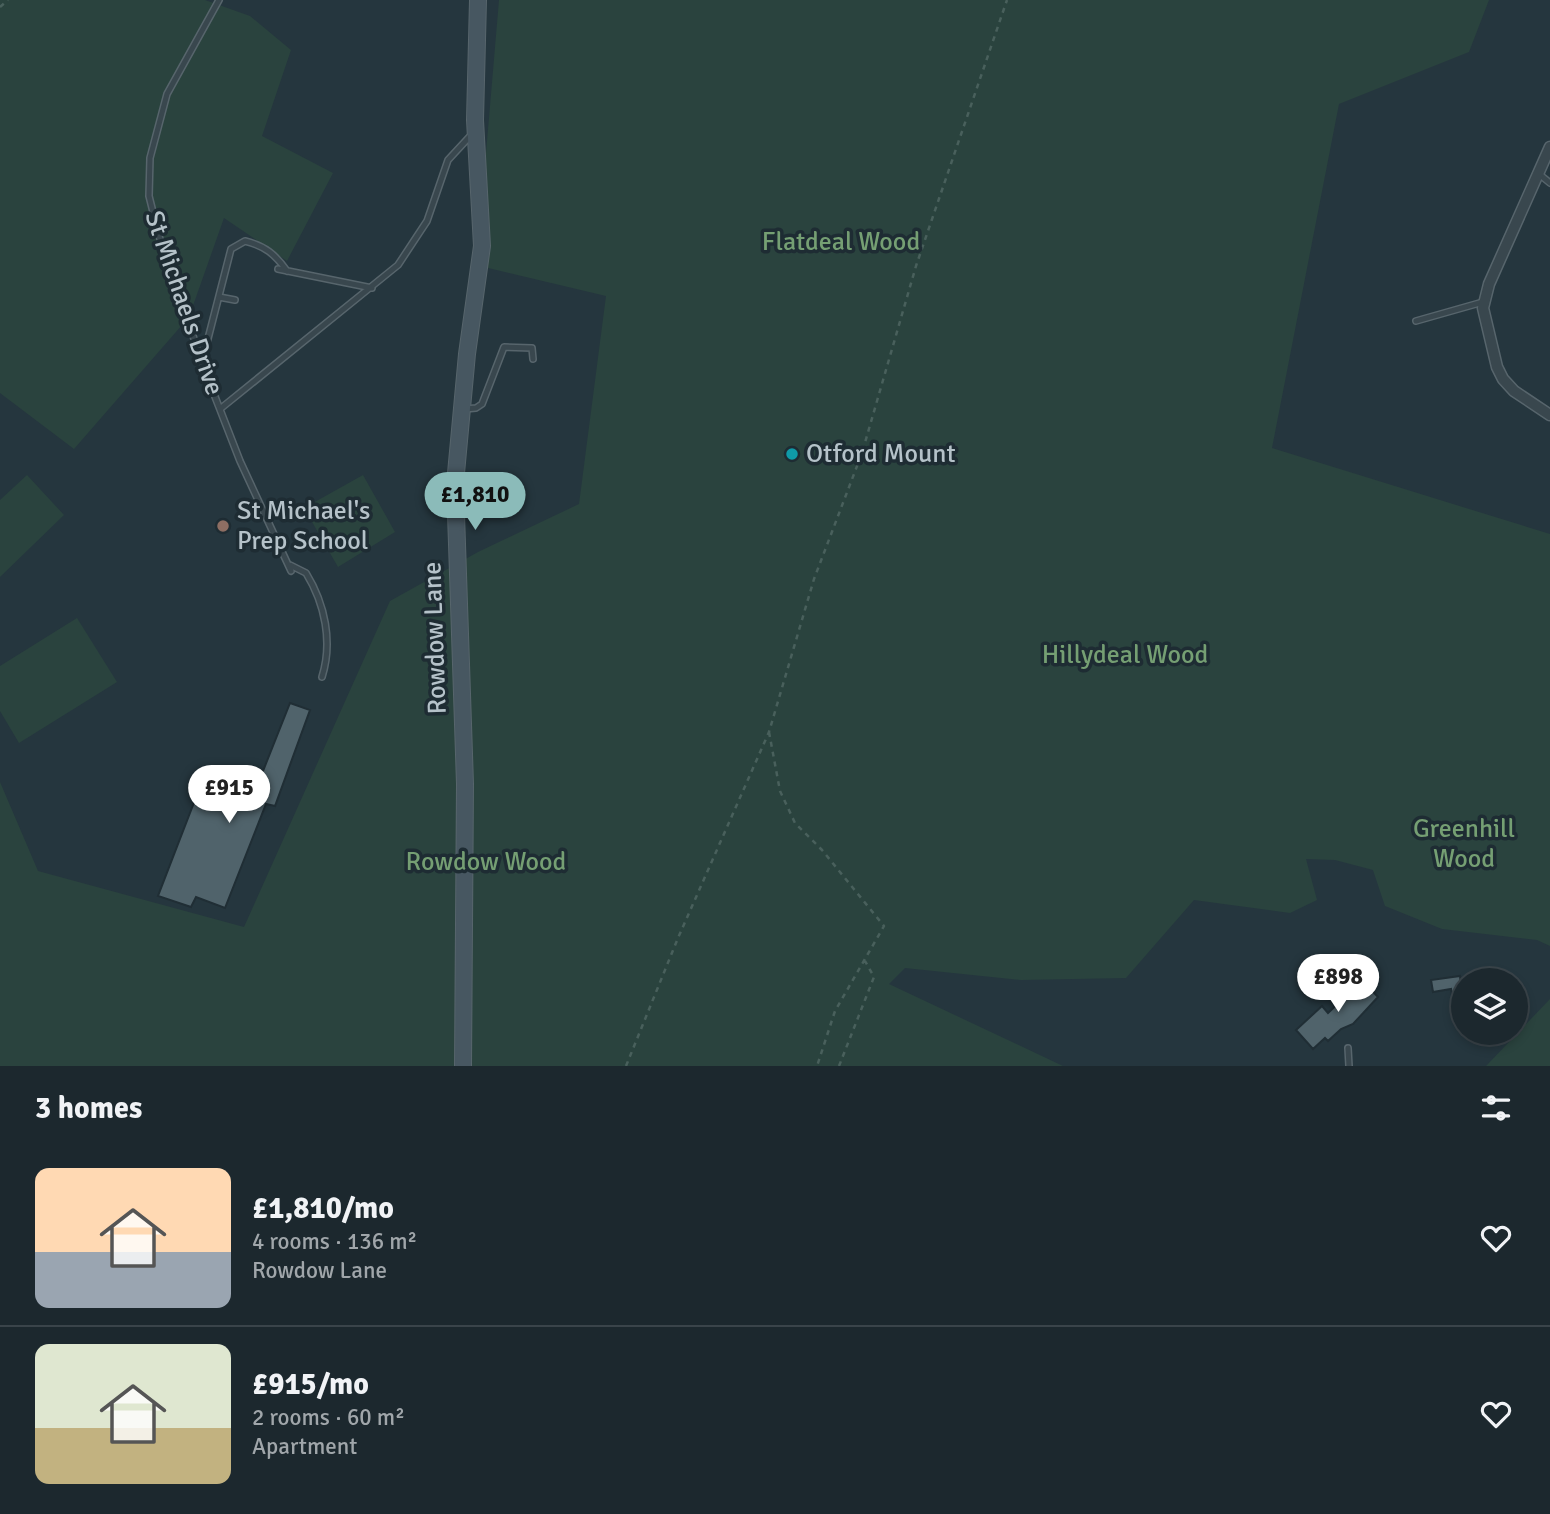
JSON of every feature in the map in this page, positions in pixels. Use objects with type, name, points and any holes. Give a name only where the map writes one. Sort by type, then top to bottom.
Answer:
[{"type":"street","name":"Rowdow Lane","points":[[463,1066],[465,784],[455,484],[482,246],[475,131],[478,0]]},
{"type":"street","points":[[1550,147],[1483,302],[1490,342],[1503,379],[1514,391],[1550,415]]},
{"type":"lane","name":"St Michaels Drive","points":[[219,0],[167,94],[150,158],[149,196],[152,214],[202,362],[240,461],[291,568],[306,573],[323,614],[330,646],[322,677]]},
{"type":"lane","points":[[220,409],[398,265],[416,242],[427,221],[448,160],[459,145],[475,131]]},
{"type":"lane","points":[[1538,173],[1550,183]]},
{"type":"lane","points":[[202,362],[231,249],[237,243],[245,241],[259,245],[277,257],[287,271]]},
{"type":"lane","points":[[278,269],[372,288]]},
{"type":"lane","points":[[219,297],[234,300]]},
{"type":"lane","points":[[1416,321],[1483,302]]},
{"type":"lane","points":[[462,409],[477,408],[482,404],[504,347],[532,348],[533,359]]},
{"type":"lane","points":[[1348,1048],[1349,1066]]},
{"type":"path","points":[[0,7],[8,0]]},
{"type":"path","points":[[626,1066],[678,938],[769,732],[814,579],[862,453],[916,266],[1007,0]]},
{"type":"path","points":[[769,732],[780,791],[795,823],[822,850],[884,926],[835,1011],[817,1066]]},
{"type":"path","points":[[839,1066],[874,977],[865,961]]},
{"type":"green space","points":[[0,0],[205,0],[250,16],[291,50],[262,136],[333,173],[287,261],[224,218],[189,317],[74,449],[0,393]]},
{"type":"green space","points":[[499,0],[1489,0],[1469,52],[1339,104],[1272,448],[1550,534],[1550,946],[1537,940],[1442,929],[1385,906],[1373,870],[1335,860],[1306,859],[1317,900],[1290,913],[1194,900],[1126,978],[1021,980],[905,968],[889,984],[1063,1066],[0,1066],[0,782],[38,871],[244,927],[390,601],[478,552],[579,504],[606,296],[484,267],[486,153]]},
{"type":"green space","points":[[27,475],[64,515],[0,577],[0,500]]},
{"type":"green space","points":[[363,475],[395,532],[338,567],[304,508]]},
{"type":"green space","points":[[77,618],[117,682],[19,743],[0,711],[0,666]]},
{"type":"green space","points":[[1550,999],[1550,1066],[1486,1066],[1506,1045],[1528,1045],[1528,1022]]},
{"type":"building","points":[[290,703],[310,710],[275,806],[266,804],[225,908],[196,897],[191,907],[158,896],[200,787],[230,798],[241,772],[261,776]]},
{"type":"building","points":[[1451,977],[1451,989],[1433,992],[1431,980]]},
{"type":"building","points":[[1355,979],[1361,979],[1378,997],[1353,1024],[1341,1029],[1328,1041],[1325,1038],[1313,1049],[1296,1030],[1322,1006],[1328,1013],[1345,997],[1346,986]]},
{"type":"place","name":"Otford Mount","points":[[792,454]]},
{"type":"place","name":"St Michael's Prep School","points":[[223,526]]},
{"type":"park label","name":"Flatdeal Wood","points":[[841,242]]},
{"type":"park label","name":"Hillydeal Wood","points":[[1125,655]]},
{"type":"park label","name":"Greenhill Wood","points":[[1464,844]]},
{"type":"park label","name":"Rowdow Wood","points":[[486,862]]}]
